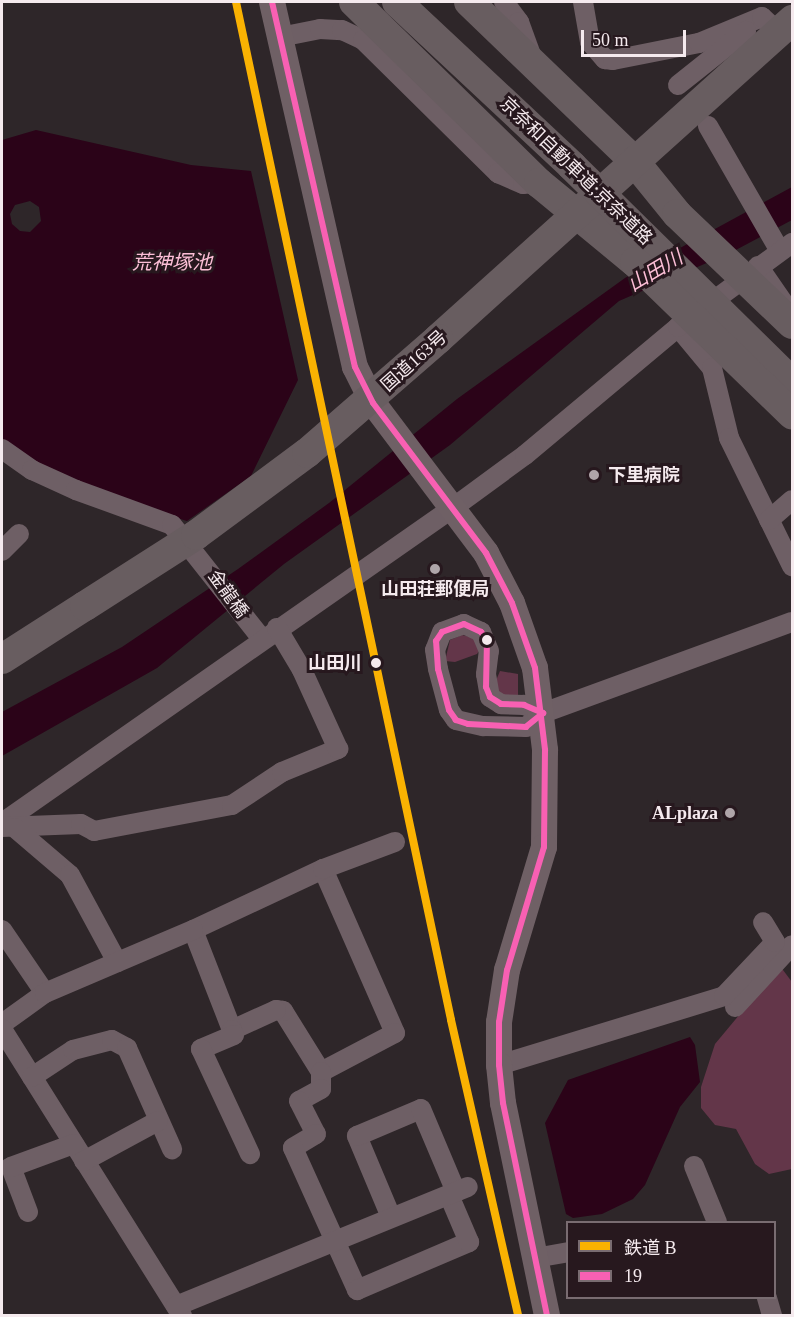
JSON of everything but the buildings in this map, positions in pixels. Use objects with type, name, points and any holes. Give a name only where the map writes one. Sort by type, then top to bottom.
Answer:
[{"type":"highway","points":[[354,2],[541,186],[550,219],[537,247]]},
{"type":"highway","name":"京奈和自動車道;京奈道路","points":[[397,2],[463,61],[792,382]]},
{"type":"highway","name":"京奈和自動車道;京奈道路","points":[[411,2],[463,61]]},
{"type":"highway","points":[[469,2],[532,59],[598,125],[607,152],[607,184],[615,204],[614,237]]},
{"type":"highway","name":"国道163号","points":[[2,659],[196,535],[307,453],[438,339],[607,184],[687,124],[777,23]]},
{"type":"highway","points":[[598,125],[635,137],[687,124]]},
{"type":"highway","points":[[669,204],[658,163],[687,124]]},
{"type":"highway","points":[[598,125],[614,237],[635,262],[792,414]]},
{"type":"highway","points":[[541,186],[607,184],[669,204],[792,322]]},
{"type":"main road","points":[[272,2],[346,337],[365,390],[390,427],[447,498],[486,553],[512,603],[535,668],[543,712],[544,847],[507,970],[499,1022],[499,1065],[503,1102],[547,1316]]},
{"type":"street","points":[[504,2],[519,22],[532,59]]},
{"type":"street","points":[[583,2],[590,42],[605,59],[613,60],[699,43],[777,23]]},
{"type":"street","points":[[678,85],[777,23]]},
{"type":"street","points":[[280,37],[320,29],[342,30],[363,40],[498,173],[523,184],[541,186]]},
{"type":"street","points":[[117,962],[70,875],[6,826],[447,498],[525,455],[678,327],[782,245],[744,189],[687,124]]},
{"type":"street","points":[[758,266],[783,298],[792,322]]},
{"type":"street","points":[[678,327],[712,368],[722,420],[792,566]]},
{"type":"street","name":"金龍橋","points":[[2,449],[32,470],[76,490],[172,525],[265,633],[302,670],[338,749],[282,772],[232,805],[94,831],[81,824],[6,826]]},
{"type":"street","points":[[769,520],[792,500]]},
{"type":"street","points":[[2,551],[19,534]]},
{"type":"street","points":[[543,712],[524,705],[501,704],[490,697],[486,675],[489,651],[482,632],[464,624],[442,632],[435,650],[438,669],[449,710],[456,720],[475,725],[526,727],[543,712],[792,622]]},
{"type":"street","points":[[2,1024],[45,993],[193,930],[323,869],[395,842]]},
{"type":"street","points":[[321,1071],[395,1034],[323,869]]},
{"type":"street","points":[[499,1065],[724,996],[775,942],[763,922]]},
{"type":"street","points":[[2,930],[45,993]]},
{"type":"street","points":[[193,930],[234,1035],[201,1049],[249,1154]]},
{"type":"street","points":[[735,1007],[792,945]]},
{"type":"street","points":[[232,1030],[276,1010],[283,1011],[321,1071],[321,1089],[299,1101],[316,1134],[293,1148],[336,1239],[357,1290],[469,1242],[457,1191],[421,1109],[357,1136],[391,1217]]},
{"type":"street","points":[[2,1029],[179,1311],[336,1239],[457,1191]]},
{"type":"street","points":[[32,1077],[73,1050],[112,1040],[127,1048],[172,1149]]},
{"type":"street","points":[[28,1212],[11,1167],[79,1152],[158,1121]]},
{"type":"street","points":[[694,1166],[717,1221]]},
{"type":"street","points":[[535,1258],[566,1252]]},
{"type":"shaded area","points":[[462,635],[475,638],[480,649],[477,654],[455,662],[445,661],[450,640]]},
{"type":"shaded area","points":[[500,671],[518,674],[518,696],[503,695],[497,690],[495,683]]},
{"type":"shaded area","points":[[780,966],[792,982],[792,1169],[769,1174],[755,1164],[736,1129],[715,1125],[701,1108],[701,1087],[715,1044]]},
{"type":"water","name":"荒神塚池","points":[[36,130],[191,165],[251,171],[298,380],[251,476],[187,521],[124,502],[29,460],[2,440],[2,140]],"holes":[[[30,201],[39,207],[41,221],[30,232],[20,231],[12,224],[10,214],[15,205]]]},
{"type":"water","points":[[792,187],[792,220],[732,252],[619,301],[450,445],[284,564],[157,668],[2,756],[2,712],[122,647],[238,569],[329,503],[457,399],[625,278]]},
{"type":"water","points":[[690,1037],[695,1045],[700,1082],[680,1107],[645,1185],[633,1199],[602,1214],[573,1218],[566,1214],[545,1123],[568,1080]]},
{"type":"rail line","name":"B","points":[[236,2],[451,1020],[518,1316]]},
{"type":"transit line","name":"19","points":[[272,2],[355,367],[373,403],[486,553],[512,603],[535,668],[545,750],[544,847],[507,970],[499,1022],[499,1065],[503,1103],[547,1316]]},
{"type":"transit line","name":"19","points":[[464,624],[481,632],[487,640],[486,687],[490,697],[501,704],[524,705],[543,713],[526,727],[468,724],[456,720],[449,710],[438,669],[436,641],[442,632],[464,624]]},
{"type":"place","name":"下里病院","points":[[594,475]]},
{"type":"place","name":"山田荘郵便局","points":[[435,569]]},
{"type":"place","name":"山田川","points":[[376,663]]},
{"type":"place","name":"ALplaza","points":[[730,813]]}]
